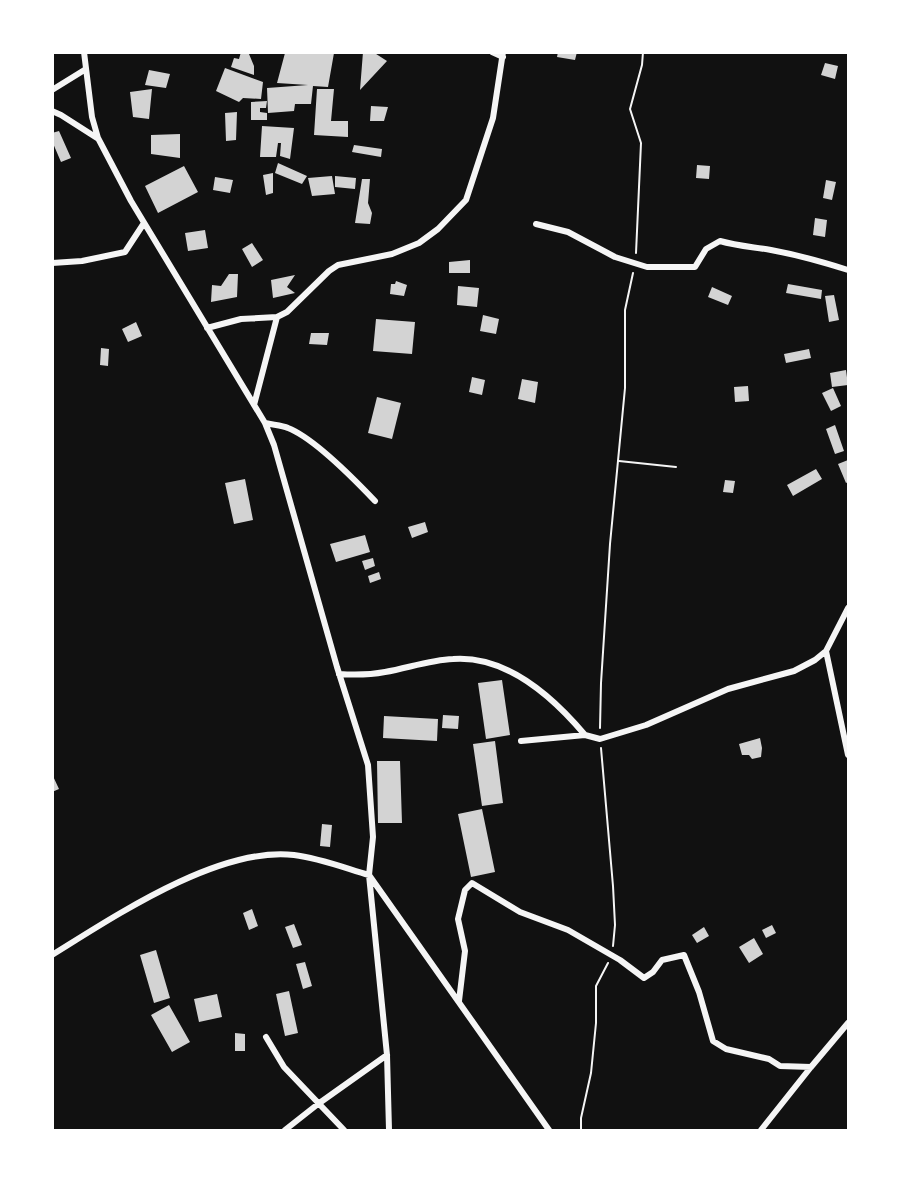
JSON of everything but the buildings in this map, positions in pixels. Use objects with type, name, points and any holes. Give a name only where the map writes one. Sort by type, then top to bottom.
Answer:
[{"type":"street","points":[[84,52],[92,117],[98,138],[144,223],[265,423],[274,445],[339,674],[368,765],[373,837],[369,875],[387,1055],[389,1131]]},
{"type":"street","points":[[207,328],[241,319],[277,317],[287,312],[338,265],[392,254],[419,243],[438,229],[466,200],[493,118],[503,55],[492,52]]},
{"type":"street","points":[[52,90],[86,69]]},
{"type":"street","points":[[52,111],[61,114],[98,138]]},
{"type":"street","points":[[52,263],[82,261],[124,252],[144,223]]},
{"type":"street","points":[[536,224],[568,232],[615,256],[647,267],[695,267],[706,249],[720,241],[735,246],[811,258],[849,270]]},
{"type":"street","points":[[254,405],[277,317]]},
{"type":"street","points":[[265,423],[288,428],[313,444],[375,501]]},
{"type":"street","points":[[521,741],[585,735],[600,739],[646,725],[728,689],[794,671],[816,660],[826,651],[849,609]]},
{"type":"street","points":[[826,651],[849,755]]},
{"type":"street","points":[[339,674],[362,675],[454,659],[500,666],[550,698],[585,735]]},
{"type":"street","points":[[52,955],[129,908],[202,872],[246,858],[293,855],[369,875],[549,1131]]},
{"type":"street","points":[[459,1002],[465,951],[458,919],[465,890],[472,883],[520,912],[568,930],[644,978],[653,972],[662,960],[684,955],[699,992],[713,1041],[726,1049],[769,1059],[780,1066],[811,1066]]},
{"type":"street","points":[[761,1131],[811,1066],[849,1023]]},
{"type":"street","points":[[266,1037],[284,1067],[344,1131]]},
{"type":"street","points":[[285,1131],[318,1104],[387,1055]]},
{"type":"path","points":[[581,1131],[591,1073],[596,1023],[596,986],[612,956],[615,925],[614,886],[600,739],[601,683],[610,544],[627,356],[625,310],[635,263],[642,142],[630,109],[644,52]]},
{"type":"path","points":[[619,461],[646,462],[675,467]]}]
